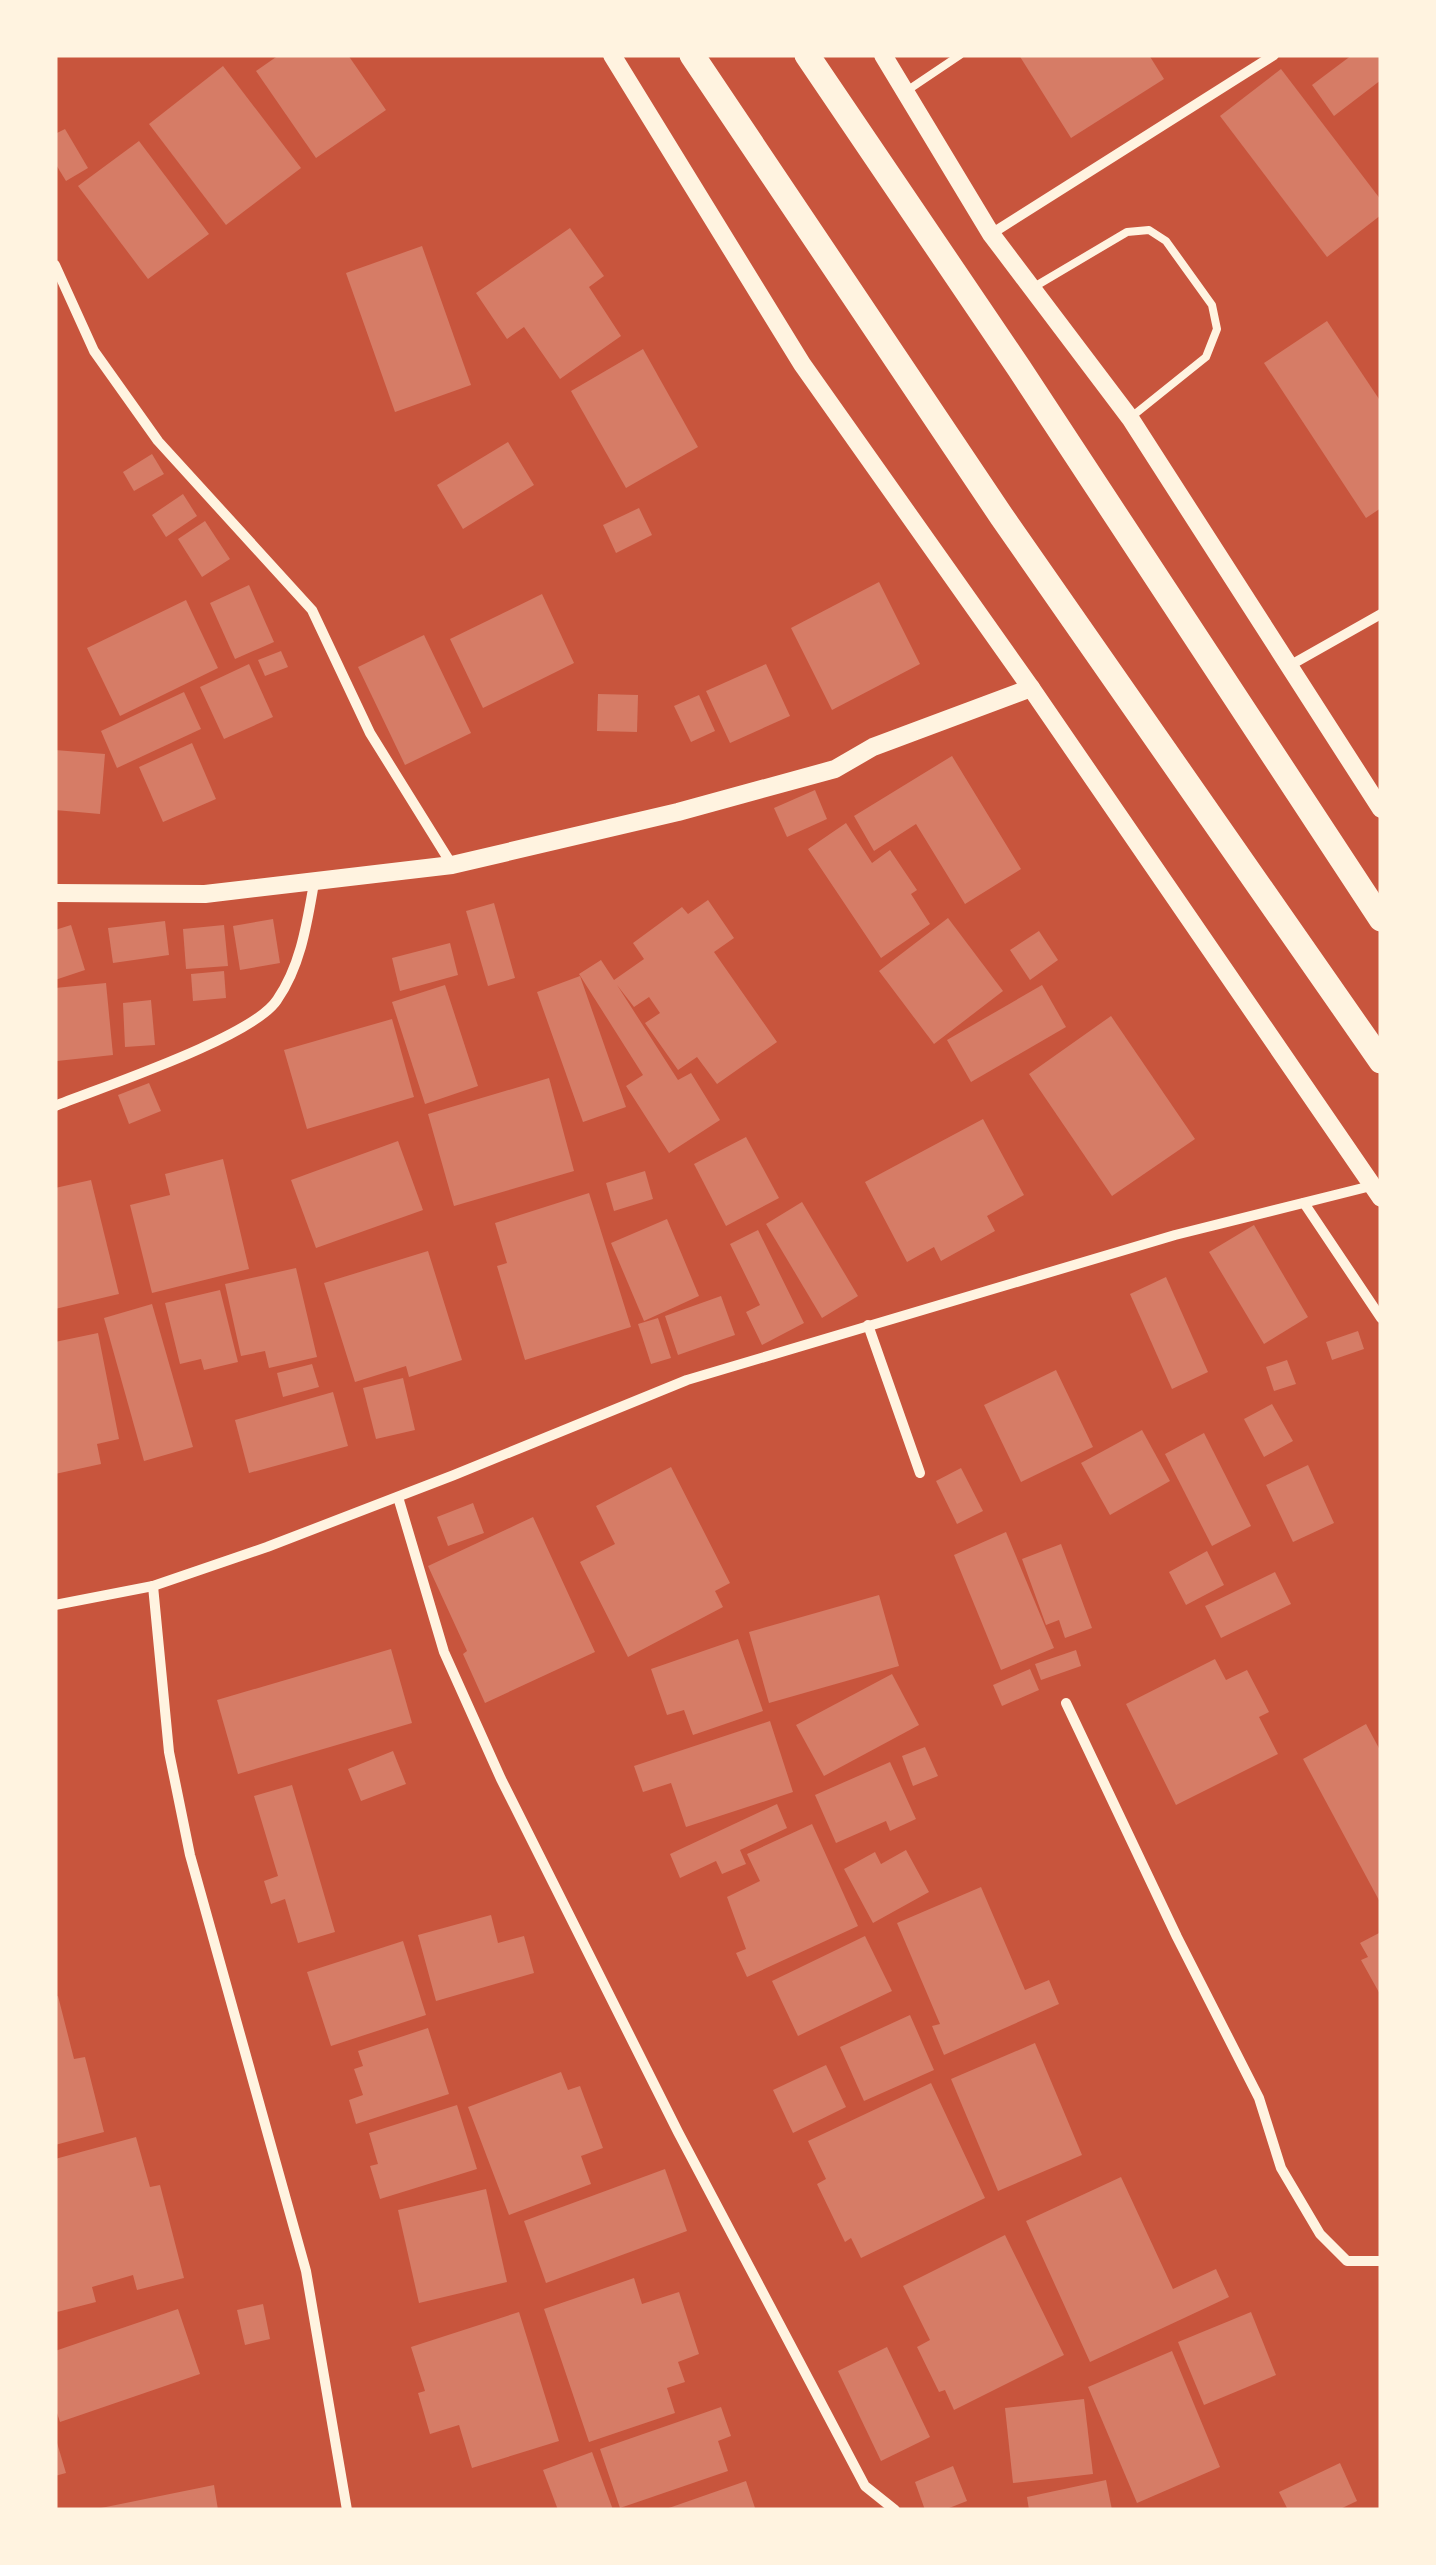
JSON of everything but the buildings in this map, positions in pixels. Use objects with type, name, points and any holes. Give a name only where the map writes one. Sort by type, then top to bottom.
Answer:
[{"type":"main road","points":[[692,55],[1002,517],[1381,1061]]},
{"type":"main road","points":[[807,55],[1030,384],[1381,919]]},
{"type":"street","points":[[55,1605],[153,1586],[266,1548],[687,1380],[1175,1235],[1304,1203],[1376,1192],[1031,688],[802,364],[612,55]]},
{"type":"street","points":[[883,55],[991,234],[1130,418],[1381,808]]},
{"type":"street","points":[[991,234],[1274,55]]},
{"type":"street","points":[[55,265],[94,350],[158,440],[312,610],[370,733],[452,865]]},
{"type":"street","points":[[1290,666],[1381,614]]},
{"type":"street","points":[[55,893],[205,894],[452,865],[678,812],[836,769],[873,746],[1031,688]]},
{"type":"street","points":[[55,1106],[218,1040],[254,1021],[276,1003],[305,936],[314,883]]},
{"type":"street","points":[[1304,1203],[1381,1318]]},
{"type":"street","points":[[868,1325],[920,1474]]},
{"type":"street","points":[[398,1497],[444,1652],[501,1779],[678,2132],[865,2486],[896,2510]]},
{"type":"street","points":[[153,1586],[169,1752],[190,1855],[306,2271],[346,2510]]},
{"type":"street","points":[[1066,1703],[1259,2098],[1281,2168],[1320,2234],[1346,2261],[1381,2261]]},
{"type":"lane","points":[[906,92],[960,55]]},
{"type":"lane","points":[[1032,288],[1127,232],[1149,230],[1166,242],[1212,305],[1217,329],[1206,357],[1130,418]]}]
